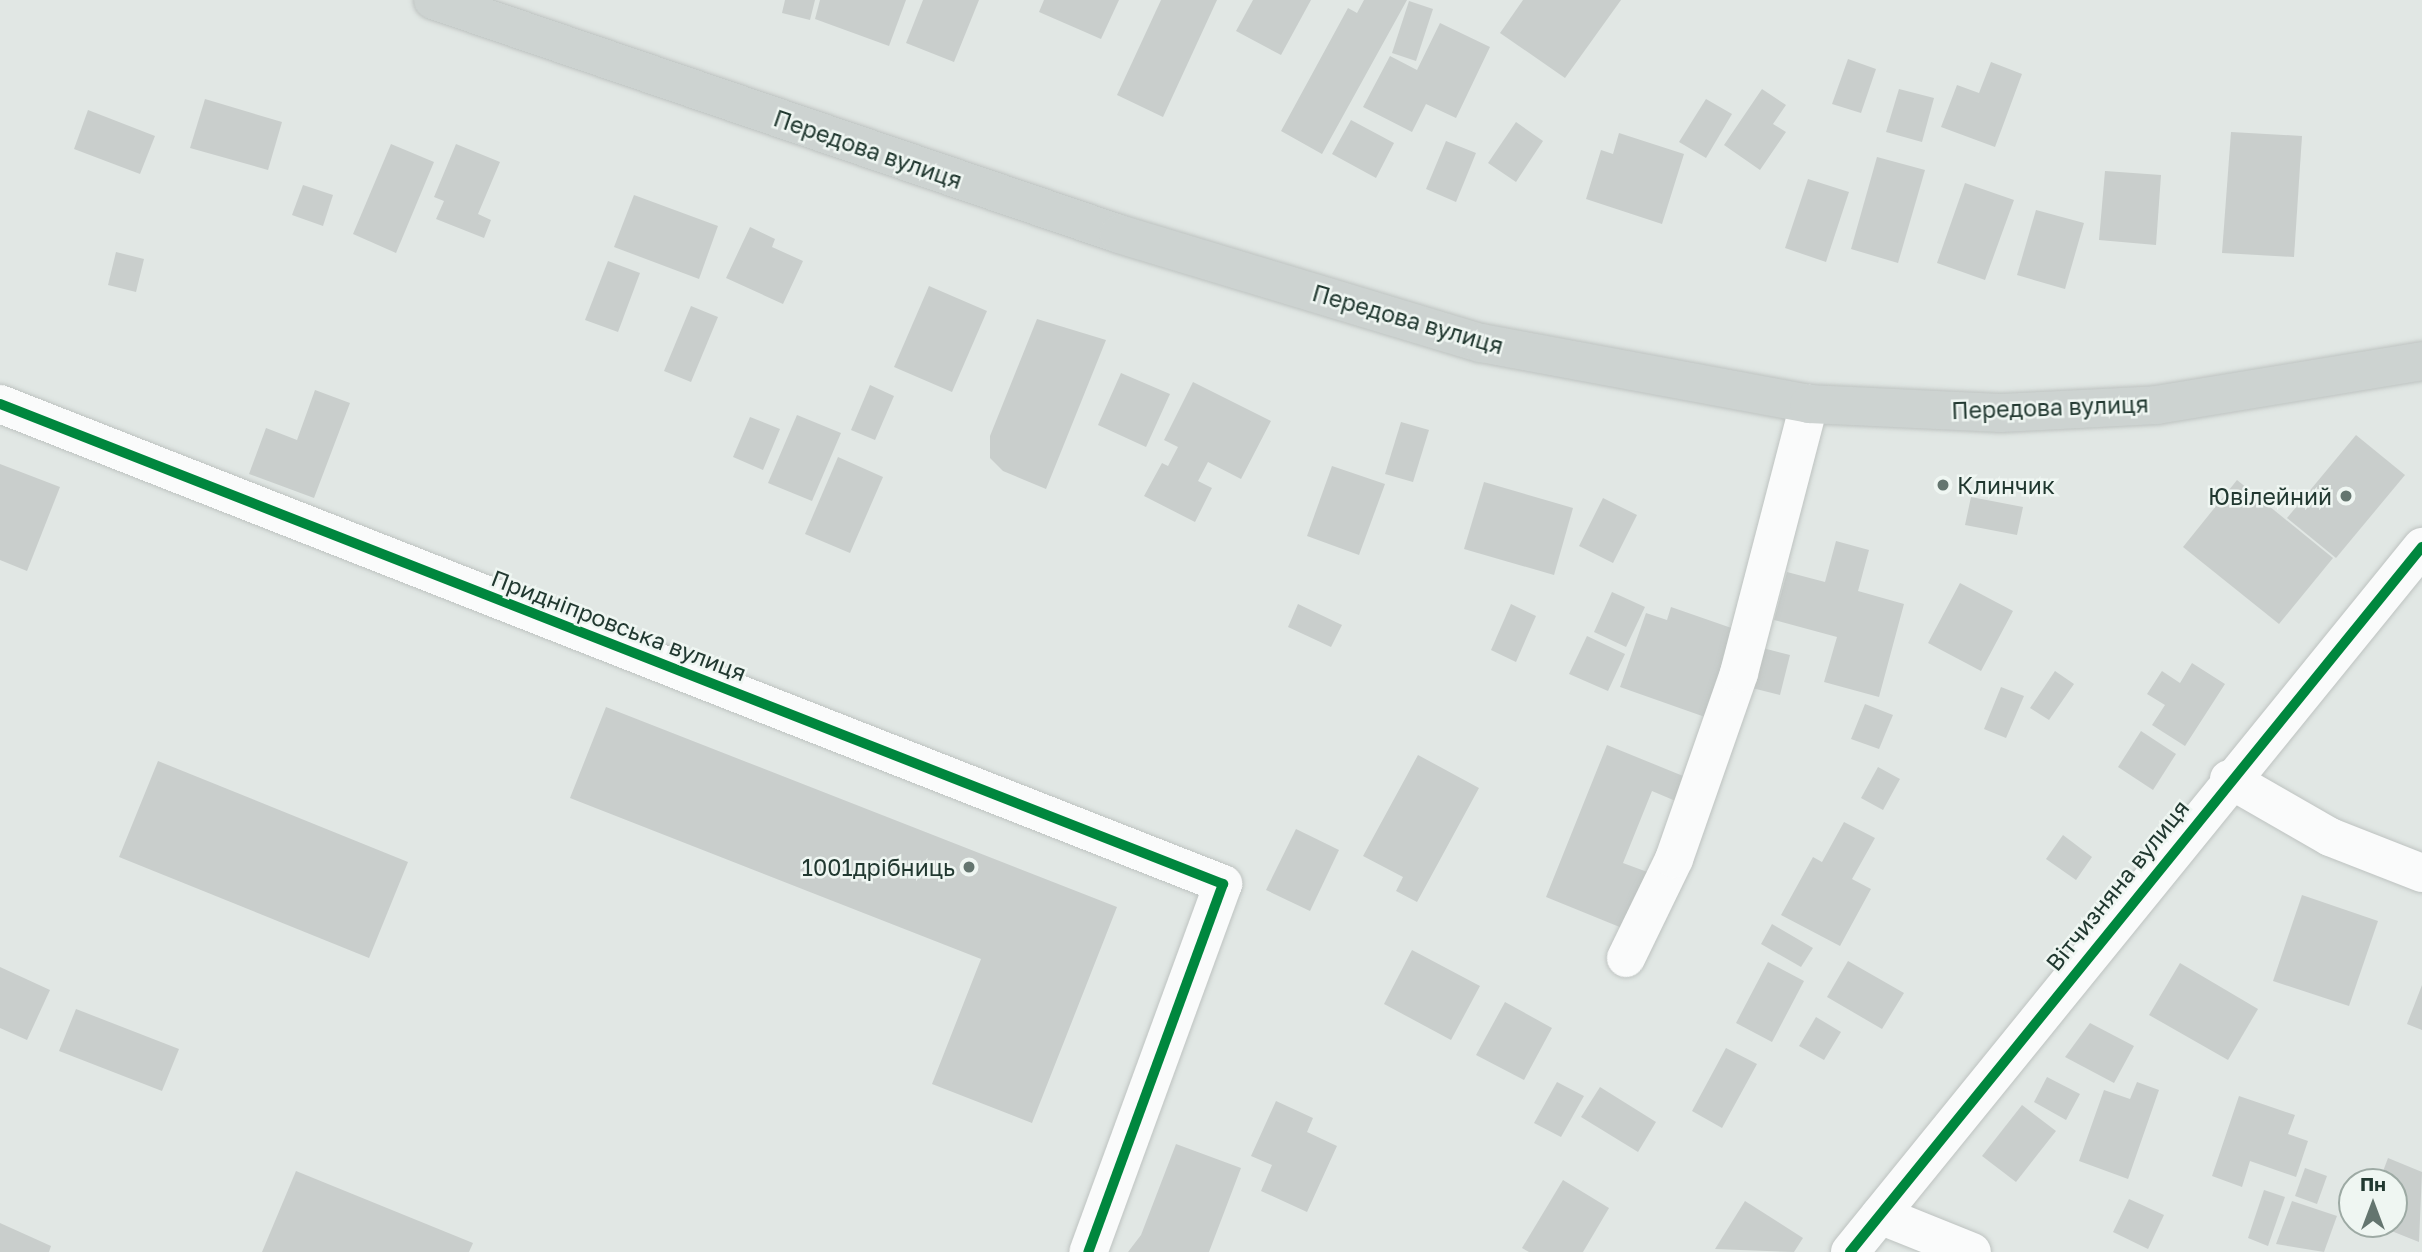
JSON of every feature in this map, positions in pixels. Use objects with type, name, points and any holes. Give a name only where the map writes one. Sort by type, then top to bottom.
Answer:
[{"type":"main road","name":"Передова вулиця","points":[[433,0],[1119,234],[1481,343],[1810,404],[2001,413],[2157,405],[2422,361]]},
{"type":"street","name":"Придніпровська вулиця","points":[[0,404],[1223,884],[1088,1252]]},
{"type":"street","points":[[1626,958],[1674,859],[1739,673],[1810,404]]},
{"type":"street","name":"Вітчизняна вулиця","points":[[1850,1252],[2229,779],[2422,547]]},
{"type":"street","points":[[2229,779],[2330,837],[2422,873]]},
{"type":"street","points":[[1880,1215],[1972,1252]]},
{"type":"building","points":[[785,0],[815,0],[810,20],[782,13]]},
{"type":"building","points":[[820,0],[906,0],[889,46],[815,19]]},
{"type":"building","points":[[923,0],[979,0],[954,62],[906,43]]},
{"type":"building","points":[[1044,0],[1119,0],[1101,39],[1039,12]]},
{"type":"building","points":[[1161,0],[1217,0],[1163,117],[1117,95]]},
{"type":"building","points":[[1253,0],[1311,0],[1281,55],[1236,31]]},
{"type":"building","points":[[1364,0],[1407,0],[1322,154],[1281,131],[1348,8],[1357,13]]},
{"type":"building","points":[[1523,0],[1621,0],[1565,78],[1500,33]]},
{"type":"building","points":[[1409,1],[1433,9],[1416,61],[1392,53]]},
{"type":"building","points":[[1440,23],[1490,47],[1456,118],[1426,104],[1412,132],[1363,107],[1390,56],[1417,70]]},
{"type":"building","points":[[1848,59],[1876,69],[1861,113],[1832,104]]},
{"type":"building","points":[[1991,62],[2022,74],[1995,147],[1941,127],[1957,85],[1979,93]]},
{"type":"building","points":[[1762,89],[1786,105],[1773,124],[1786,132],[1760,170],[1724,145]]},
{"type":"building","points":[[1899,89],[1934,98],[1922,142],[1886,132]]},
{"type":"building","points":[[205,99],[282,122],[268,170],[190,148]]},
{"type":"building","points":[[1706,99],[1732,114],[1706,158],[1679,142]]},
{"type":"building","points":[[88,110],[155,136],[140,174],[74,149]]},
{"type":"building","points":[[1351,120],[1394,143],[1376,178],[1332,154]]},
{"type":"building","points":[[1516,122],[1543,141],[1516,182],[1488,163]]},
{"type":"building","points":[[2231,132],[2302,136],[2294,257],[2222,253]]},
{"type":"building","points":[[1619,133],[1684,154],[1662,224],[1586,199],[1601,150],[1613,154]]},
{"type":"building","points":[[1446,141],[1476,153],[1456,202],[1426,189]]},
{"type":"building","points":[[391,144],[434,162],[396,253],[353,234]]},
{"type":"building","points":[[456,144],[500,162],[478,214],[491,220],[484,238],[436,219],[444,201],[434,197]]},
{"type":"building","points":[[1877,157],[1925,170],[1898,263],[1851,249]]},
{"type":"building","points":[[2105,171],[2161,175],[2156,245],[2099,240]]},
{"type":"building","points":[[1808,179],[1849,192],[1826,262],[1785,248]]},
{"type":"building","points":[[1965,183],[2014,200],[1985,280],[1937,263]]},
{"type":"building","points":[[303,185],[333,195],[323,226],[292,215]]},
{"type":"building","points":[[634,195],[718,226],[699,279],[614,247]]},
{"type":"building","points":[[2036,210],[2084,223],[2065,289],[2017,275]]},
{"type":"building","points":[[750,227],[775,239],[772,247],[803,261],[783,304],[726,278]]},
{"type":"building","points":[[116,252],[144,259],[136,292],[108,285]]},
{"type":"building","points":[[608,261],[640,273],[618,332],[585,320]]},
{"type":"building","points":[[929,286],[987,311],[952,392],[894,367]]},
{"type":"building","points":[[691,306],[718,317],[691,382],[664,371]]},
{"type":"building","points":[[1037,319],[1106,340],[1046,489],[1003,471],[990,458],[990,436]]},
{"type":"building","points":[[1121,373],[1170,394],[1146,447],[1098,425]]},
{"type":"building","points":[[1193,382],[1271,421],[1241,479],[1208,462],[1198,481],[1212,488],[1195,522],[1144,496],[1162,463],[1168,466],[1178,447],[1164,440]]},
{"type":"building","points":[[870,385],[894,396],[875,440],[851,430]]},
{"type":"building","points":[[315,390],[350,403],[314,498],[249,474],[266,428],[297,440]]},
{"type":"building","points":[[797,415],[841,433],[812,501],[768,483]]},
{"type":"building","points":[[750,417],[780,429],[763,470],[733,457]]},
{"type":"building","points":[[1401,422],[1429,430],[1413,482],[1385,474]]},
{"type":"building","name":"Ювілейний","points":[[2356,435],[2405,475],[2336,558],[2287,518]]},
{"type":"building","points":[[838,457],[883,477],[850,553],[805,534]]},
{"type":"building","points":[[0,464],[60,487],[27,571],[0,560]]},
{"type":"building","points":[[1332,466],[1385,484],[1359,555],[1307,536]]},
{"type":"building","points":[[2237,480],[2333,558],[2279,624],[2183,547]]},
{"type":"building","points":[[1484,482],[1573,508],[1554,575],[1464,549]]},
{"type":"building","points":[[1971,497],[2023,507],[2017,535],[1965,525]]},
{"type":"building","points":[[1603,498],[1637,515],[1613,563],[1579,546]]},
{"type":"building","points":[[1836,541],[1869,550],[1858,591],[1904,604],[1879,697],[1824,682],[1837,637],[1774,620],[1787,572],[1825,582]]},
{"type":"building","points":[[1960,583],[2013,611],[1981,671],[1928,643]]},
{"type":"building","points":[[1612,592],[1645,607],[1626,647],[1594,632]]},
{"type":"building","points":[[1298,604],[1342,625],[1331,647],[1288,627]]},
{"type":"building","points":[[1511,604],[1536,616],[1516,662],[1491,650]]},
{"type":"building","points":[[1671,607],[1743,632],[1705,717],[1620,687],[1646,613],[1667,620]]},
{"type":"building","points":[[1587,636],[1625,654],[1608,691],[1569,674]]},
{"type":"building","points":[[1755,646],[1790,655],[1780,695],[1744,686]]},
{"type":"building","points":[[2192,663],[2225,684],[2185,746],[2152,725],[2165,705],[2147,694],[2162,671],[2180,683]]},
{"type":"building","points":[[2055,671],[2074,684],[2049,720],[2030,708]]},
{"type":"building","points":[[2001,687],[2024,696],[2006,738],[1984,729]]},
{"type":"building","points":[[1865,704],[1893,715],[1879,749],[1851,739]]},
{"type":"building","points":[[606,707],[1117,907],[1032,1123],[932,1084],[981,959],[570,798]]},
{"type":"building","points":[[2141,731],[2176,754],[2153,790],[2118,767]]},
{"type":"building","points":[[1607,745],[1688,778],[1678,802],[1652,791],[1623,863],[1650,873],[1627,930],[1546,897]]},
{"type":"building","points":[[1418,755],[1479,788],[1417,902],[1396,891],[1403,877],[1363,856]]},
{"type":"building","points":[[158,761],[408,862],[369,958],[119,857]]},
{"type":"building","points":[[1878,767],[1900,779],[1883,810],[1861,798]]},
{"type":"building","points":[[1844,822],[1875,838],[1852,879],[1871,889],[1840,946],[1781,915],[1813,857],[1822,862]]},
{"type":"building","points":[[1296,829],[1339,850],[1310,911],[1266,890]]},
{"type":"building","points":[[2063,835],[2092,857],[2076,880],[2046,859]]},
{"type":"building","points":[[2302,895],[2378,921],[2349,1006],[2273,981]]},
{"type":"building","points":[[1772,924],[1813,948],[1801,967],[1761,944]]},
{"type":"building","points":[[1412,950],[1480,986],[1451,1040],[1384,1004]]},
{"type":"building","points":[[1848,961],[1904,993],[1882,1029],[1827,997]]},
{"type":"building","points":[[1768,962],[1804,981],[1772,1042],[1736,1023]]},
{"type":"building","points":[[2180,963],[2258,1009],[2228,1060],[2149,1015]]},
{"type":"building","points":[[0,967],[50,990],[27,1040],[0,1028]]},
{"type":"building","points":[[2422,985],[2422,1030],[2407,1024]]},
{"type":"building","points":[[1505,1002],[1552,1028],[1524,1080],[1476,1055]]},
{"type":"building","points":[[76,1009],[179,1049],[162,1091],[59,1051]]},
{"type":"building","points":[[1816,1017],[1841,1032],[1824,1060],[1799,1046]]},
{"type":"building","points":[[2090,1023],[2134,1046],[2114,1083],[2065,1057]]},
{"type":"building","points":[[1726,1048],[1757,1064],[1722,1128],[1692,1111]]},
{"type":"building","points":[[2047,1077],[2080,1094],[2066,1120],[2034,1102]]},
{"type":"building","points":[[1557,1082],[1584,1096],[1561,1137],[1534,1123]]},
{"type":"building","points":[[2137,1082],[2159,1090],[2128,1179],[2079,1161],[2104,1090],[2130,1099]]},
{"type":"building","points":[[1600,1087],[1656,1122],[1638,1152],[1581,1117]]},
{"type":"building","points":[[2239,1096],[2295,1115],[2288,1134],[2308,1141],[2296,1177],[2250,1161],[2242,1187],[2212,1176]]},
{"type":"building","points":[[1276,1101],[1313,1118],[1307,1132],[1337,1146],[1307,1212],[1261,1191],[1272,1165],[1251,1156]]},
{"type":"building","points":[[2022,1105],[2056,1131],[2016,1182],[1982,1156]]},
{"type":"building","points":[[1176,1144],[1241,1168],[1209,1252],[1128,1252],[1141,1235]]},
{"type":"building","points":[[2388,1158],[2422,1172],[2419,1242],[2408,1238],[2408,1168],[2384,1168]]},
{"type":"building","points":[[2305,1168],[2327,1176],[2317,1204],[2295,1196]]},
{"type":"building","points":[[296,1171],[473,1243],[469,1252],[262,1252]]},
{"type":"building","points":[[1563,1180],[1609,1208],[1583,1252],[1529,1252],[1522,1248]]},
{"type":"building","points":[[2264,1190],[2285,1197],[2268,1246],[2248,1238]]},
{"type":"building","points":[[2129,1199],[2164,1215],[2148,1249],[2113,1232]]},
{"type":"building","points":[[1745,1201],[1803,1238],[1794,1252],[1715,1249]]},
{"type":"building","points":[[2292,1201],[2337,1216],[2324,1252],[2276,1244]]},
{"type":"building","points":[[0,1223],[51,1246],[49,1252],[0,1252]]},
{"type":"cycle path","points":[[0,404],[1223,884],[1088,1252]]},
{"type":"cycle path","points":[[1850,1252],[2422,547]]},
{"type":"place","name":"Клинчик","points":[[1943,485]]},
{"type":"place","name":"Ювілейний","points":[[2346,496]]},
{"type":"place","name":"1001дрібниць","points":[[969,867]]}]
